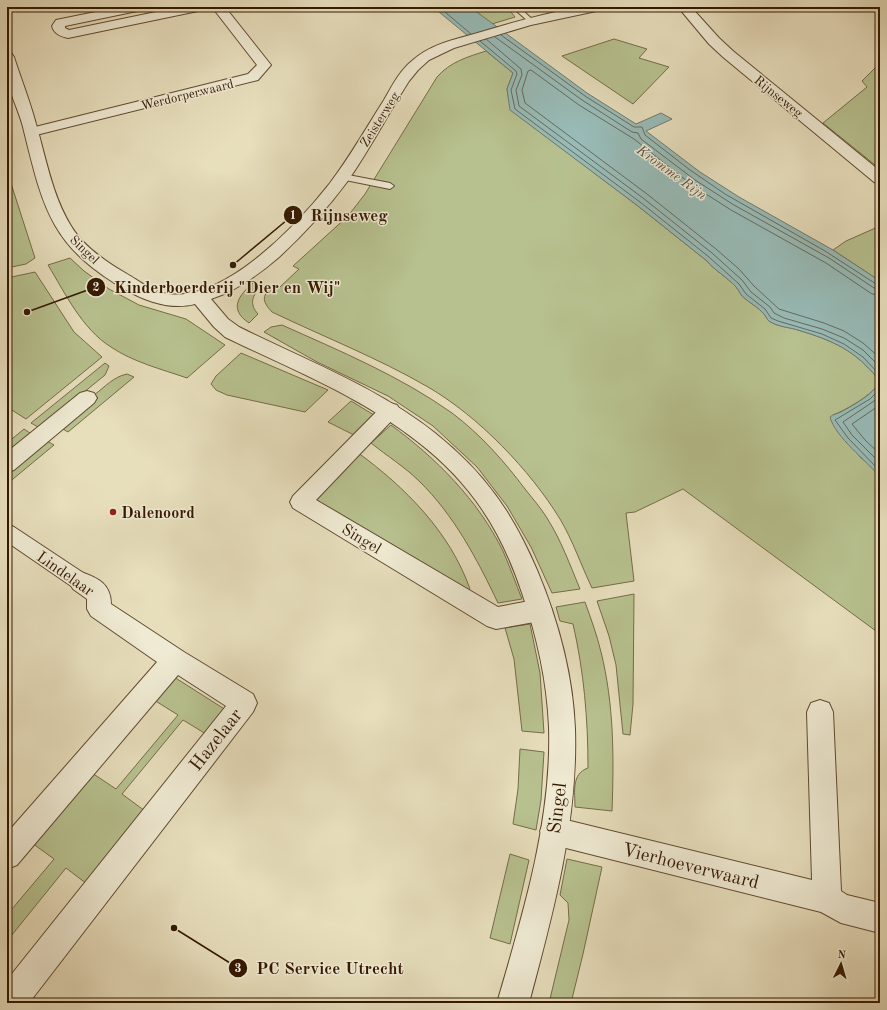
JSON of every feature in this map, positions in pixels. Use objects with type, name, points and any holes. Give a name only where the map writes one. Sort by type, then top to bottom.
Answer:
[{"type":"street","points":[[138,7],[62,23],[58,26],[59,30],[68,34],[198,7]]},
{"type":"street","name":"Werdorperwaard","points":[[32,132],[253,77],[264,65],[218,7]]},
{"type":"street","name":"Zeisterweg","points":[[200,298],[218,292],[235,282],[285,243],[298,230],[342,177],[402,81],[417,63],[441,49],[460,42],[531,21],[597,7]]},
{"type":"street","name":"Rijnseweg","points":[[684,7],[728,54],[880,179]]},
{"type":"street","name":"Singel","points":[[7,57],[32,132],[47,191],[58,218],[69,236],[83,250],[110,272],[153,295],[170,300],[200,298],[221,323],[232,332],[390,410],[427,437],[459,467],[483,494],[501,518],[522,560],[540,610],[550,648],[557,684],[562,748],[554,831],[528,948],[513,1003]]},
{"type":"street","points":[[7,464],[87,398]]},
{"type":"street","name":"Singel","points":[[390,410],[301,502],[496,618],[540,610]]},
{"type":"street","name":"Lindelaar","points":[[7,532],[100,594],[100,609],[175,660]]},
{"type":"street","points":[[7,855],[175,660]]},
{"type":"street","name":"Hazelaar","points":[[9,1003],[244,703],[175,660]]},
{"type":"street","points":[[820,712],[827,899]]},
{"type":"street","name":"Vierhoeverwaard","points":[[554,831],[827,899],[841,908],[880,918]]},
{"type":"lane","points":[[515,7],[531,21]]},
{"type":"lane","points":[[342,177],[390,186]]},
{"type":"green space","points":[[470,7],[507,7],[515,17],[492,24]]},
{"type":"green space","points":[[614,39],[647,49],[639,58],[669,67],[633,104],[562,56]]},
{"type":"green space","points":[[486,51],[513,73],[507,89],[511,110],[638,206],[707,261],[737,288],[743,297],[757,307],[768,320],[776,325],[822,338],[843,348],[861,361],[879,380],[878,385],[864,398],[833,415],[860,457],[871,466],[880,477],[880,634],[683,489],[635,512],[626,513],[634,581],[592,588],[565,527],[548,500],[502,446],[466,413],[447,399],[409,376],[272,312],[266,304],[264,298],[270,288],[274,284],[280,287],[299,269],[293,266],[348,216],[365,194],[437,77],[447,67]]},
{"type":"green space","points":[[880,63],[880,169],[823,123],[867,87],[862,81]]},
{"type":"green space","points":[[7,171],[35,258],[26,264],[7,268]]},
{"type":"green space","points":[[880,226],[880,281],[833,250],[846,241]]},
{"type":"green space","points":[[70,258],[84,271],[109,289],[139,305],[186,319],[225,345],[187,378],[128,357],[111,347],[91,331],[75,310],[48,265]]},
{"type":"green space","points":[[35,272],[74,332],[102,357],[26,419],[7,407],[7,278]]},
{"type":"green space","points":[[253,283],[261,286],[255,293],[253,300],[253,307],[258,314],[249,323],[239,313],[237,307],[240,297]]},
{"type":"green space","points":[[282,325],[369,365],[412,387],[462,421],[500,458],[545,514],[561,544],[580,589],[552,593],[531,547],[507,506],[477,467],[433,426],[388,396],[317,362],[264,332],[271,327]]},
{"type":"green space","points":[[241,353],[328,390],[305,412],[227,395],[216,390],[211,384],[216,376]]},
{"type":"green space","points":[[105,363],[109,366],[105,375],[40,428],[31,423]]},
{"type":"green space","points":[[127,374],[134,377],[68,432],[61,428],[98,398],[94,395],[113,380]]},
{"type":"green space","points":[[351,401],[374,415],[354,435],[328,422]]},
{"type":"green space","points":[[391,425],[424,451],[440,466],[481,514],[503,551],[522,599],[498,603],[464,538],[432,494],[414,476],[371,443]]},
{"type":"green space","points":[[24,429],[33,435],[7,456],[7,443]]},
{"type":"green space","points":[[47,441],[54,445],[7,484],[7,474]]},
{"type":"green space","points":[[357,452],[392,480],[424,512],[451,548],[470,589],[465,592],[313,500]]},
{"type":"green space","points":[[634,594],[633,704],[630,735],[623,734],[616,665],[609,636],[597,601]]},
{"type":"green space","points":[[585,602],[599,646],[611,711],[613,751],[612,811],[575,807],[576,779],[588,768],[585,696],[573,624],[560,621],[556,607]]},
{"type":"green space","points":[[530,624],[540,673],[544,733],[522,731],[514,659],[505,628]]},
{"type":"green space","points":[[174,677],[226,710],[206,734],[183,720],[122,794],[145,811],[87,884],[66,868],[7,941],[7,915],[54,859],[32,843],[92,773],[116,789],[178,715],[154,700]]},
{"type":"green space","points":[[520,749],[544,752],[541,800],[536,830],[513,824],[518,789]]},
{"type":"green space","points":[[510,854],[529,860],[510,944],[490,938]]},
{"type":"green space","points":[[567,859],[602,867],[571,1003],[549,1003],[569,920],[568,903],[560,895]]},
{"type":"water","name":"Kromme Rijn","points":[[433,7],[470,7],[587,93],[636,124],[661,113],[672,119],[646,131],[700,172],[739,197],[833,250],[880,281],[880,477],[838,433],[830,417],[858,402],[878,385],[879,380],[870,370],[852,354],[833,343],[811,334],[776,325],[768,320],[757,307],[743,297],[732,283],[707,261],[638,206],[510,110],[507,89],[513,73]]},
{"type":"place","name":"Rijnseweg","points":[[233,265]]},
{"type":"place","name":"Kinderboerderij \"Dier en Wij\"","points":[[27,312]]},
{"type":"place","name":"Dalenoord","points":[[113,512]]},
{"type":"place","name":"PC Service Utrecht","points":[[174,928]]}]
